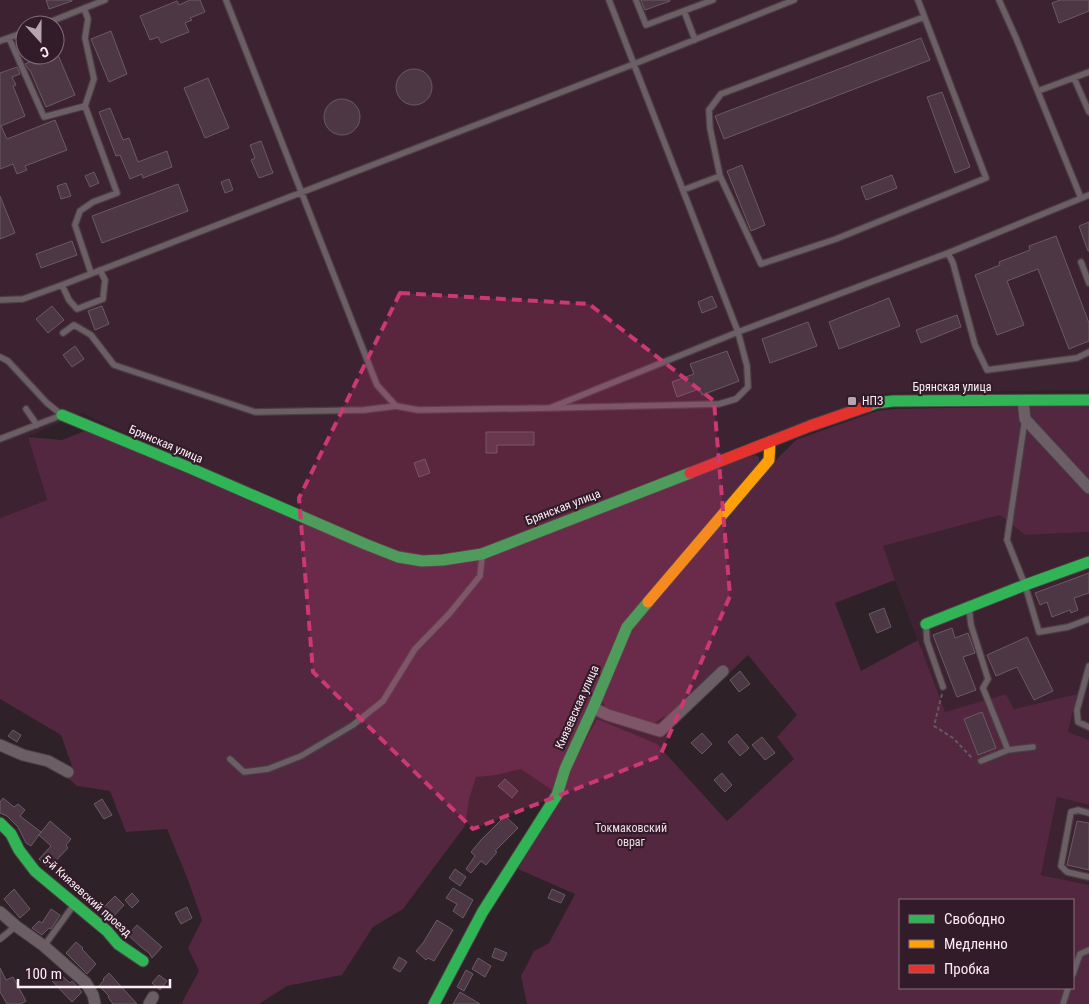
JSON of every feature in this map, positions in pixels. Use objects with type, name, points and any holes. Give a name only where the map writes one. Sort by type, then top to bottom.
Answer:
[{"type":"street","name":"Брянская улица","points":[[62,415],[365,544],[398,557],[422,561],[482,554],[819,423],[876,403],[893,401],[1089,400]]},
{"type":"street","points":[[1023,401],[1025,419],[1089,488]]},
{"type":"street","name":"Князевская улица","points":[[434,1004],[482,913],[557,795],[565,768],[627,627],[769,460],[770,442]]},
{"type":"street","points":[[926,624],[1089,562]]},
{"type":"street","points":[[593,708],[608,715],[660,731],[723,671]]},
{"type":"street","points":[[0,745],[23,755],[48,760],[68,772]]},
{"type":"street","name":"5-й Князевский проезд","points":[[0,823],[11,834],[19,850],[35,870],[107,931],[118,944],[143,961]]},
{"type":"street","points":[[0,912],[44,946],[86,983],[93,995],[95,1004]]},
{"type":"lane","points":[[65,16],[105,0]]},
{"type":"lane","points":[[226,0],[377,385],[396,406]]},
{"type":"lane","points":[[63,333],[74,325],[91,335],[114,365],[255,412],[364,410],[396,406],[418,410],[719,404],[736,399],[748,387],[746,366],[738,332],[609,0]]},
{"type":"lane","points":[[636,0],[646,25],[713,0]]},
{"type":"lane","points":[[0,300],[23,298],[62,285],[634,64],[794,0]]},
{"type":"lane","points":[[918,0],[986,178],[836,239],[761,264],[720,176],[710,128],[709,110],[721,94],[924,17]]},
{"type":"lane","points":[[999,0],[1038,91],[1080,198]]},
{"type":"lane","points":[[84,8],[88,19],[85,38],[94,79],[86,106],[117,193],[93,202],[80,211],[77,218],[75,225],[91,274]]},
{"type":"lane","points":[[684,12],[695,40]]},
{"type":"lane","points":[[0,41],[15,36]]},
{"type":"lane","points":[[9,38],[44,117],[86,106]]},
{"type":"lane","points":[[1038,91],[1089,72]]},
{"type":"lane","points":[[1074,78],[1089,112]]},
{"type":"lane","points":[[683,190],[720,176]]},
{"type":"lane","points":[[550,408],[738,332],[948,252],[1089,195]]},
{"type":"lane","points":[[948,252],[975,345],[987,370],[1077,358],[1089,352]]},
{"type":"lane","points":[[1081,262],[1089,283]]},
{"type":"lane","points":[[62,285],[69,300],[78,309],[103,299],[105,280],[100,270]]},
{"type":"lane","points":[[0,357],[8,361],[47,403],[62,415],[0,439]]},
{"type":"lane","points":[[26,409],[37,425]]},
{"type":"lane","points":[[1025,419],[1007,540],[1025,585],[1039,632],[1068,627],[1089,618]]},
{"type":"lane","points":[[230,759],[244,772],[268,769],[301,756],[352,724],[383,701],[415,649],[449,614],[480,576],[482,554]]},
{"type":"lane","points":[[969,607],[971,624],[988,679],[984,688],[1008,750]]},
{"type":"lane","points":[[926,624],[927,641],[943,687]]},
{"type":"lane","points":[[1089,666],[1077,710],[1078,722],[1089,727]]},
{"type":"lane","points":[[981,761],[1008,750],[1033,747]]},
{"type":"lane","points":[[1089,813],[1078,810],[1071,812],[1061,866],[1067,872],[1089,877]]},
{"type":"lane","points":[[44,946],[74,904]]},
{"type":"lane","points":[[0,939],[16,926]]},
{"type":"lane","points":[[1074,971],[1080,954],[1089,950]]},
{"type":"lane","points":[[1063,1004],[1068,989]]},
{"type":"path","points":[[943,687],[934,726],[953,738],[972,759],[981,761]]},
{"type":"highlighted area","points":[[400,293],[589,304],[714,401],[730,596],[660,756],[473,829],[313,672],[299,498]]},
{"type":"shaded area","points":[[0,0],[1089,0],[1089,390],[887,393],[765,436],[481,548],[422,555],[400,551],[82,413],[28,437],[47,500],[0,518]]},
{"type":"shaded area","points":[[1000,515],[1025,535],[1089,532],[1089,740],[1068,732],[1077,694],[1014,709],[1006,694],[945,713],[882,546]]},
{"type":"shaded area","points":[[1057,797],[1089,805],[1089,885],[1041,875]]},
{"type":"green space","name":"Токмаковский овраг","points":[[1089,405],[1089,532],[1025,535],[1000,515],[883,546],[895,580],[835,603],[861,671],[918,640],[945,712],[1006,694],[1014,709],[1077,694],[1068,732],[1089,740],[1089,805],[1057,797],[1041,875],[1089,885],[1089,1004],[527,1004],[521,976],[534,951],[549,943],[575,894],[518,869],[597,719],[657,744],[727,821],[794,759],[777,737],[797,715],[748,655],[674,727],[664,716],[656,722],[648,723],[606,708],[602,701],[631,630],[779,457],[796,440],[877,411],[894,409]]},
{"type":"green space","points":[[87,430],[422,567],[755,455],[759,457],[759,465],[622,625],[552,790],[521,769],[496,775],[476,777],[469,799],[465,826],[403,909],[373,927],[342,975],[287,986],[259,1004],[181,1004],[199,971],[188,948],[202,920],[167,829],[126,832],[110,791],[77,786],[68,778],[74,772],[61,735],[0,699],[0,518],[47,500],[28,437],[62,440]]},
{"type":"building","points":[[46,0],[72,0],[72,1],[49,9]]},
{"type":"building","points":[[190,0],[200,0],[205,12],[190,18],[192,20],[185,23],[189,32],[161,43],[158,37],[150,40],[140,16],[177,1],[179,5]]},
{"type":"building","points":[[641,0],[670,0],[670,1],[645,10]]},
{"type":"building","points":[[1060,0],[1089,0],[1089,11],[1059,23],[1052,3]]},
{"type":"building","points":[[111,31],[127,74],[109,82],[91,39]]},
{"type":"building","points":[[921,38],[930,60],[724,139],[715,116]]},
{"type":"building","points":[[26,65],[62,65],[75,95],[46,107]]},
{"type":"building","points":[[17,67],[20,74],[12,77],[16,85],[13,86],[25,116],[1,126],[7,139],[55,120],[67,150],[25,166],[27,170],[17,174],[13,164],[0,169],[0,73]]},
{"type":"building","points":[[414,69],[421,70],[427,74],[431,80],[431,94],[427,100],[421,104],[414,105],[407,104],[401,100],[397,94],[396,87],[397,80],[401,74],[407,70]]},
{"type":"building","points":[[208,78],[229,128],[205,138],[184,88]]},
{"type":"building","points":[[942,92],[970,167],[955,173],[927,97]]},
{"type":"building","points":[[342,99],[349,100],[355,104],[359,110],[359,124],[355,130],[349,134],[342,135],[335,134],[329,130],[325,124],[324,117],[325,110],[329,104],[335,100]]},
{"type":"building","points":[[110,108],[123,140],[129,138],[138,162],[167,151],[172,167],[143,178],[142,174],[130,179],[120,155],[116,156],[99,112]]},
{"type":"building","points":[[261,141],[273,173],[259,178],[251,160],[255,158],[250,145]]},
{"type":"building","points":[[742,165],[765,225],[751,231],[727,171]]},
{"type":"building","points":[[94,172],[99,183],[90,187],[85,176]]},
{"type":"building","points":[[892,175],[897,188],[866,200],[861,187]]},
{"type":"building","points":[[229,179],[233,190],[225,193],[221,182]]},
{"type":"building","points":[[66,183],[71,196],[61,199],[57,186]]},
{"type":"building","points":[[178,184],[188,211],[102,243],[92,216]]},
{"type":"building","points":[[0,196],[15,233],[0,239]]},
{"type":"building","points":[[1089,222],[1089,251],[1088,251],[1079,226]]},
{"type":"building","points":[[1056,236],[1089,323],[1089,341],[1069,349],[1038,269],[1007,281],[1024,325],[997,335],[975,275],[1000,265],[999,262],[1030,250],[1029,246]]},
{"type":"building","points":[[72,241],[77,255],[41,268],[36,254]]},
{"type":"building","points":[[712,296],[717,307],[702,313],[698,302]]},
{"type":"building","points":[[889,298],[900,326],[839,349],[829,322]]},
{"type":"building","points":[[52,306],[64,320],[48,333],[36,319]]},
{"type":"building","points":[[102,306],[109,324],[95,330],[88,311]]},
{"type":"building","points":[[957,315],[961,327],[921,343],[916,330]]},
{"type":"building","points":[[808,322],[817,346],[770,363],[762,339]]},
{"type":"building","points":[[75,346],[84,359],[72,367],[63,355]]},
{"type":"building","points":[[727,351],[739,381],[702,395],[699,389],[677,397],[672,382],[694,374],[690,364]]},
{"type":"building","points":[[486,432],[534,432],[534,445],[497,445],[497,453],[486,453]]},
{"type":"building","points":[[425,459],[430,473],[419,477],[414,463]]},
{"type":"building","points":[[1089,573],[1089,593],[1074,598],[1078,610],[1071,613],[1070,610],[1052,617],[1047,602],[1040,605],[1035,593]]},
{"type":"building","points":[[884,608],[891,627],[877,633],[869,614]]},
{"type":"building","points":[[952,628],[955,638],[968,633],[975,653],[963,657],[976,690],[957,697],[933,635]]},
{"type":"building","points":[[1027,637],[1053,691],[1034,700],[1017,667],[996,676],[987,655]]},
{"type":"building","points":[[740,671],[750,684],[739,692],[730,680]]},
{"type":"building","points":[[982,712],[996,748],[978,755],[964,719]]},
{"type":"building","points":[[13,730],[21,735],[17,742],[8,736]]},
{"type":"building","points":[[702,733],[712,744],[702,754],[691,743]]},
{"type":"building","points":[[737,734],[749,748],[740,756],[728,742]]},
{"type":"building","points":[[762,737],[775,753],[765,760],[752,745]]},
{"type":"building","points":[[722,773],[732,785],[725,792],[714,780]]},
{"type":"building","points":[[505,779],[518,791],[512,798],[498,786]]},
{"type":"building","points":[[3,798],[14,807],[18,804],[25,810],[20,816],[41,832],[31,846],[26,843],[18,827],[7,816],[0,813],[0,802]]},
{"type":"building","points":[[102,799],[112,815],[104,819],[94,804]]},
{"type":"building","points":[[505,816],[518,828],[495,851],[497,852],[486,865],[481,861],[471,873],[466,869],[475,856],[471,852]]},
{"type":"building","points":[[50,821],[71,839],[66,845],[68,848],[49,868],[39,859],[51,846],[39,835]]},
{"type":"building","points":[[1077,821],[1089,823],[1089,870],[1067,865]]},
{"type":"building","points":[[455,869],[466,877],[460,886],[449,878]]},
{"type":"building","points":[[453,888],[473,900],[463,918],[453,911],[457,904],[446,898]]},
{"type":"building","points":[[14,889],[30,909],[20,918],[4,899]]},
{"type":"building","points":[[552,889],[565,895],[561,903],[548,898]]},
{"type":"building","points":[[132,893],[139,901],[132,908],[125,900]]},
{"type":"building","points":[[115,896],[124,905],[111,919],[101,910]]},
{"type":"building","points":[[187,907],[192,918],[181,924],[175,913]]},
{"type":"building","points":[[51,909],[60,915],[51,929],[49,928],[42,935],[32,928],[39,921],[42,923]]},
{"type":"building","points":[[437,920],[453,930],[434,961],[428,958],[426,960],[416,951]]},
{"type":"building","points":[[137,925],[162,947],[152,958],[149,953],[128,935]]},
{"type":"building","points":[[76,942],[96,964],[87,974],[66,953]]},
{"type":"building","points":[[495,948],[507,953],[503,961],[492,957]]},
{"type":"building","points":[[399,957],[407,962],[400,972],[393,968]]},
{"type":"building","points":[[478,958],[491,966],[485,977],[472,969]]},
{"type":"building","points":[[0,968],[6,980],[13,977],[26,1001],[21,1004],[7,1004],[0,992]]},
{"type":"building","points":[[466,970],[473,974],[464,991],[457,987]]},
{"type":"building","points":[[59,973],[70,983],[72,981],[82,992],[72,1002],[52,981]]},
{"type":"building","points":[[109,973],[137,1004],[113,1004],[109,996],[99,986]]},
{"type":"building","points":[[159,975],[167,981],[160,990],[152,983]]},
{"type":"building","points":[[460,992],[480,1004],[453,1004]]},
{"type":"traffic: fast","points":[[868,406],[893,401],[1089,400]]},
{"type":"traffic: fast","points":[[62,415],[365,544],[398,557],[422,561],[482,554],[690,473]]},
{"type":"traffic: fast","points":[[926,624],[1089,562]]},
{"type":"traffic: fast","points":[[434,1004],[482,913],[557,795],[565,769],[627,627],[648,602]]},
{"type":"traffic: fast","points":[[0,823],[11,834],[19,850],[35,871],[107,931],[118,944],[143,961]]},
{"type":"traffic: slow","points":[[648,602],[769,460],[770,442]]},
{"type":"traffic: jam","points":[[690,473],[810,426],[868,406]]},
{"type":"place","name":"НПЗ","points":[[852,401]]}]
